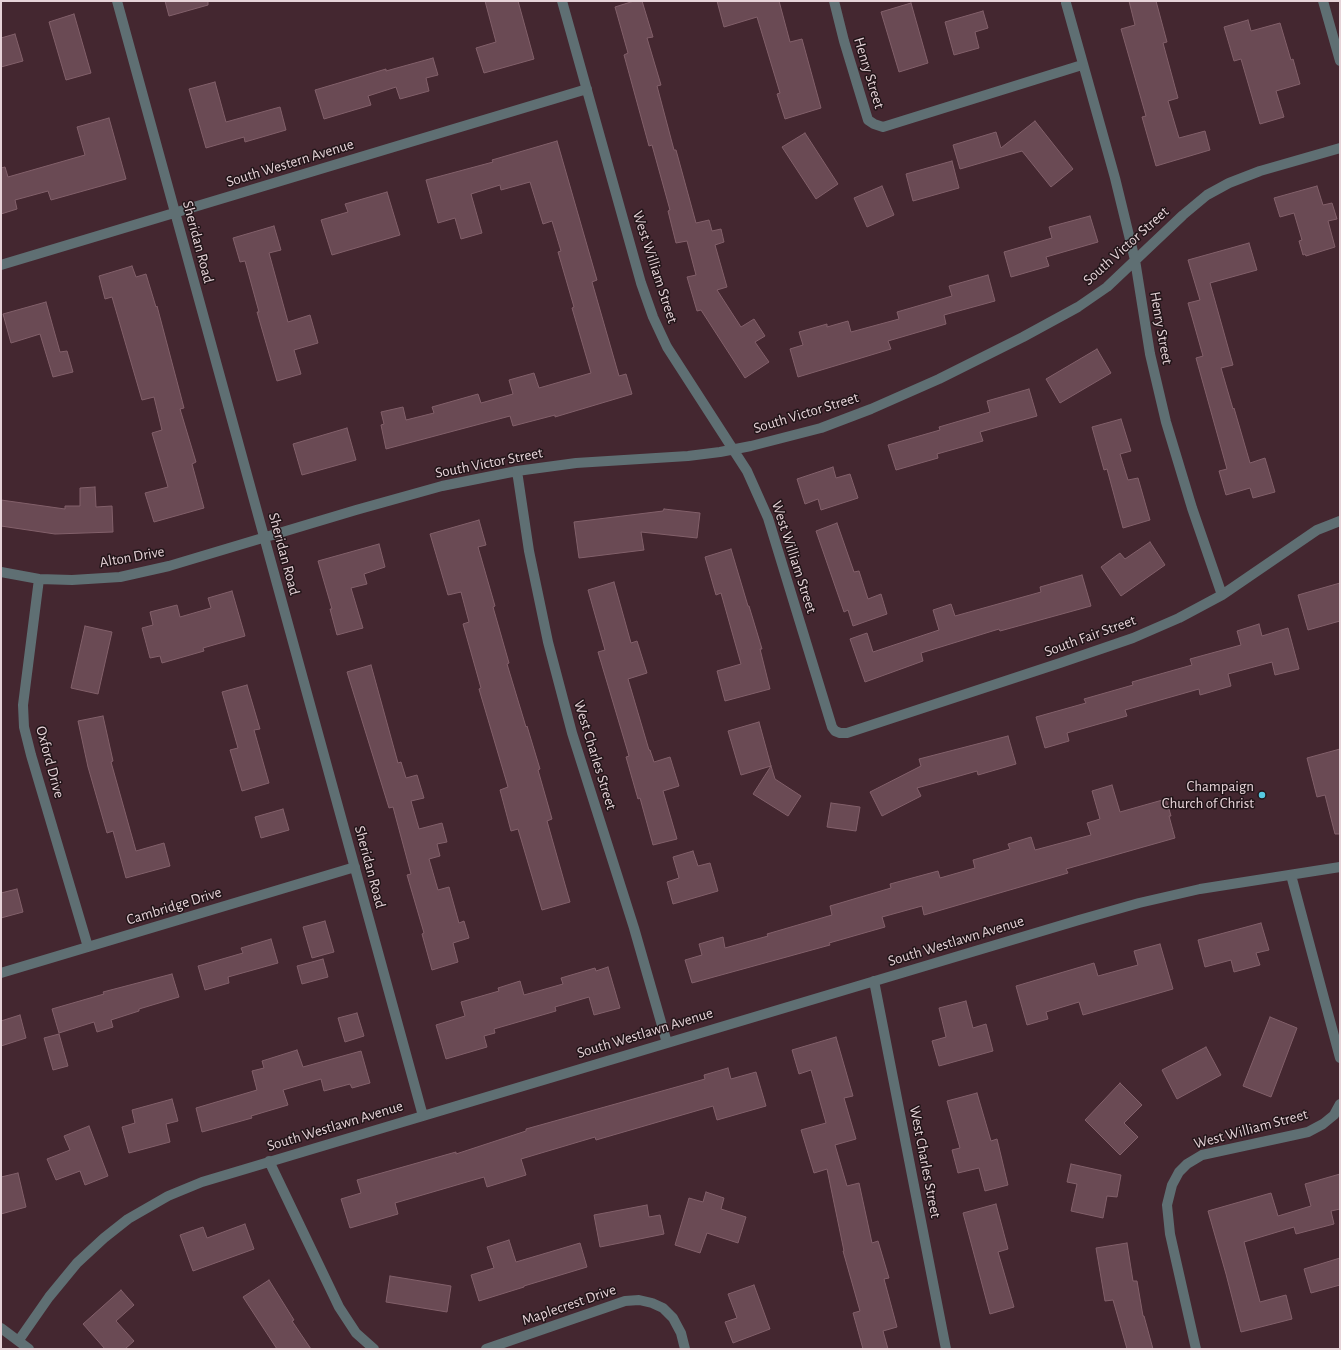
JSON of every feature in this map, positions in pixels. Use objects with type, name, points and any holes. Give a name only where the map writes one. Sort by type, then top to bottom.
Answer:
[{"type":"street","name":"Sheridan Road","points":[[117,1],[423,1116]]},
{"type":"street","name":"West William Street","points":[[562,1],[641,283],[653,317],[667,347],[747,471],[768,518],[832,727]]},
{"type":"street","name":"Henry Street","points":[[834,1],[844,41],[868,120],[883,127],[1082,65]]},
{"type":"street","points":[[1323,1],[1340,61]]},
{"type":"street","name":"Henry Street","points":[[1066,3],[1082,65],[1115,178],[1135,260],[1150,354],[1166,422],[1192,508],[1222,595]]},
{"type":"street","name":"South Western Avenue","points":[[1,265],[587,89]]},
{"type":"street","name":"South Victor Street","points":[[264,538],[442,486],[517,471],[576,464],[688,456],[734,449],[822,428],[871,409],[939,379],[1023,337],[1078,307],[1107,287],[1183,215],[1207,196],[1229,183],[1260,171],[1340,148]]},
{"type":"street","name":"West Charles Street","points":[[517,471],[529,551],[548,642],[572,733],[634,928],[666,1043]]},
{"type":"street","name":"South Fair Street","points":[[832,727],[835,731],[840,733],[847,733],[1133,638],[1179,618],[1222,595],[1317,530],[1340,521]]},
{"type":"street","name":"Alton Drive","points":[[1,572],[38,579],[72,580],[120,577],[169,566],[264,538]]},
{"type":"street","name":"Oxford Drive","points":[[38,579],[23,706],[24,727],[88,947]]},
{"type":"street","name":"Cambridge Drive","points":[[1,973],[355,867]]},
{"type":"street","name":"South Westlawn Avenue","points":[[18,1340],[49,1297],[77,1263],[104,1238],[128,1219],[174,1193],[202,1182],[1139,903],[1200,889],[1340,867]]},
{"type":"street","points":[[1291,875],[1340,1058]]},
{"type":"street","name":"West Charles Street","points":[[874,981],[946,1349]]},
{"type":"street","name":"West William Street","points":[[1196,1349],[1170,1234],[1167,1206],[1172,1185],[1179,1172],[1187,1164],[1202,1155],[1308,1132],[1323,1124],[1334,1115],[1340,1104]]},
{"type":"street","points":[[269,1161],[340,1307],[356,1333],[374,1349]]},
{"type":"street","name":"Maplecrest Drive","points":[[486,1349],[625,1301],[639,1300],[652,1302],[663,1308],[673,1318],[681,1333],[685,1349]]},
{"type":"street","points":[[1,1328],[29,1349]]},
{"type":"building","points":[[165,1],[208,1],[208,5],[169,16]]},
{"type":"building","points":[[485,1],[518,1],[534,59],[484,73],[476,48],[496,42]]},
{"type":"building","points":[[634,1],[642,1],[653,37],[647,38],[661,85],[657,86],[696,223],[709,220],[712,231],[721,229],[724,242],[715,245],[727,287],[717,290],[741,327],[754,319],[765,336],[755,342],[769,362],[745,378],[701,310],[697,311],[687,277],[696,275],[687,241],[676,243],[668,211],[670,210],[652,145],[649,146],[624,55],[628,53],[615,7]]},
{"type":"building","points":[[717,1],[779,1],[790,42],[802,39],[821,108],[785,119],[777,94],[780,93],[757,17],[724,27]]},
{"type":"building","points":[[1129,1],[1156,1],[1167,42],[1163,43],[1178,98],[1168,101],[1179,138],[1205,131],[1210,150],[1156,166],[1142,117],[1146,116],[1121,29],[1135,25]]},
{"type":"building","points":[[911,3],[928,63],[899,72],[881,12]]},
{"type":"building","points":[[983,11],[988,28],[975,32],[979,48],[954,55],[945,22]]},
{"type":"building","points":[[74,14],[91,73],[66,80],[49,22]]},
{"type":"building","points":[[1248,20],[1251,31],[1280,23],[1300,84],[1276,91],[1284,117],[1260,124],[1241,59],[1234,61],[1224,27]]},
{"type":"building","points":[[15,34],[23,61],[1,67],[1,38]]},
{"type":"building","points":[[433,58],[438,75],[426,78],[429,91],[400,99],[396,87],[368,96],[371,105],[324,119],[315,90],[386,69],[386,71]]},
{"type":"building","points":[[215,82],[226,122],[280,107],[286,130],[245,142],[244,137],[206,148],[189,89]]},
{"type":"building","points":[[109,118],[126,179],[51,200],[48,191],[15,200],[17,209],[1,214],[1,168],[5,167],[8,177],[85,155],[77,127]]},
{"type":"building","points":[[1035,121],[1073,169],[1051,187],[1022,151],[960,169],[953,145],[996,132],[1001,148]]},
{"type":"building","points":[[805,133],[838,184],[816,199],[782,147]]},
{"type":"building","points":[[557,141],[597,280],[592,282],[619,376],[626,374],[632,394],[555,417],[555,415],[513,426],[510,416],[386,449],[381,425],[384,424],[381,412],[403,407],[406,420],[434,413],[432,407],[478,394],[481,403],[513,394],[509,380],[534,373],[539,388],[591,373],[572,308],[574,307],[558,252],[561,251],[552,221],[543,224],[530,182],[501,190],[500,185],[471,194],[482,233],[461,239],[455,218],[438,223],[426,180],[493,162],[492,160]]},
{"type":"building","points":[[952,161],[959,188],[913,201],[906,174]]},
{"type":"building","points":[[882,186],[894,215],[867,227],[854,198]]},
{"type":"building","points":[[1317,186],[1323,205],[1332,203],[1337,219],[1328,221],[1335,247],[1306,256],[1305,254],[1303,255],[1299,241],[1302,240],[1294,213],[1280,217],[1274,198]]},
{"type":"building","points":[[387,192],[400,235],[332,255],[321,220],[348,212],[345,204]]},
{"type":"building","points":[[1090,216],[1098,242],[1046,257],[1049,266],[1011,277],[1004,252],[1052,238],[1049,227]]},
{"type":"building","points":[[274,226],[281,250],[269,253],[288,322],[310,315],[318,343],[294,350],[301,374],[277,381],[257,312],[259,312],[245,261],[240,262],[233,238]]},
{"type":"building","points":[[1249,243],[1257,270],[1210,283],[1233,365],[1221,368],[1233,409],[1234,408],[1250,463],[1265,458],[1275,492],[1253,498],[1250,488],[1226,495],[1219,471],[1227,469],[1196,358],[1203,356],[1188,303],[1200,300],[1188,260]]},
{"type":"building","points":[[132,266],[136,277],[146,274],[156,307],[157,306],[184,408],[180,409],[196,462],[192,464],[204,508],[154,522],[145,493],[168,487],[152,433],[162,430],[154,397],[142,400],[112,297],[105,299],[99,276]]},
{"type":"building","points":[[988,275],[995,301],[944,315],[946,324],[888,341],[891,349],[798,377],[790,349],[803,345],[799,332],[827,324],[827,327],[848,321],[851,332],[899,319],[897,312],[952,296],[949,286]]},
{"type":"building","points":[[46,302],[60,352],[67,351],[73,372],[53,377],[40,334],[11,343],[3,314]]},
{"type":"building","points":[[1097,349],[1111,373],[1060,403],[1046,379]]},
{"type":"building","points":[[1029,389],[1037,416],[980,432],[983,441],[937,454],[938,458],[896,470],[888,445],[940,430],[939,427],[990,412],[987,401]]},
{"type":"building","points":[[1121,419],[1131,451],[1120,454],[1128,480],[1138,478],[1150,520],[1123,528],[1107,469],[1104,470],[1092,427]]},
{"type":"building","points":[[347,428],[356,460],[302,475],[293,444]]},
{"type":"building","points":[[833,467],[836,478],[850,474],[858,498],[821,510],[818,499],[805,504],[797,479]]},
{"type":"building","points":[[95,487],[96,507],[112,506],[113,532],[55,534],[1,526],[1,500],[65,509],[65,506],[80,506],[80,488]]},
{"type":"building","points":[[664,509],[700,513],[697,538],[641,532],[644,550],[579,558],[574,522],[663,511]]},
{"type":"building","points":[[479,520],[486,545],[478,547],[495,606],[493,607],[509,663],[507,664],[540,769],[538,770],[552,819],[547,821],[570,902],[542,910],[518,829],[511,831],[500,790],[508,787],[479,689],[481,688],[463,624],[469,622],[461,592],[448,595],[430,534]]},
{"type":"building","points":[[837,523],[854,572],[859,571],[868,599],[881,594],[887,614],[853,626],[848,610],[844,612],[816,531]]},
{"type":"building","points":[[1150,542],[1165,565],[1121,596],[1101,567],[1120,553],[1125,559]]},
{"type":"building","points":[[379,544],[385,567],[364,574],[367,584],[351,588],[363,628],[337,635],[330,609],[332,609],[318,561]]},
{"type":"building","points":[[731,549],[762,649],[760,649],[770,689],[725,701],[717,671],[741,664],[721,593],[716,595],[705,557]]},
{"type":"building","points":[[1082,575],[1091,606],[1000,631],[999,629],[921,653],[923,661],[865,682],[850,639],[867,633],[873,652],[939,630],[933,610],[951,604],[955,616],[1041,592],[1040,587]]},
{"type":"building","points":[[614,582],[631,643],[637,641],[647,673],[628,679],[649,750],[654,762],[670,757],[679,786],[663,791],[677,839],[653,845],[640,798],[638,799],[626,757],[629,756],[598,652],[605,650],[588,590]]},
{"type":"building","points":[[1340,583],[1340,621],[1308,630],[1298,595]]},
{"type":"building","points":[[232,591],[245,636],[203,648],[204,651],[162,663],[160,656],[150,658],[142,628],[153,625],[150,612],[177,605],[180,617],[211,608],[208,598]]},
{"type":"building","points":[[1259,624],[1262,636],[1288,628],[1299,669],[1275,675],[1272,662],[1228,674],[1231,686],[1200,695],[1199,689],[1125,710],[1127,716],[1067,733],[1069,741],[1045,748],[1036,717],[1086,703],[1084,699],[1133,685],[1132,682],[1192,665],[1190,659],[1241,645],[1237,631]]},
{"type":"building","points":[[85,626],[112,632],[98,694],[71,688]]},
{"type":"building","points":[[371,665],[398,763],[401,762],[406,778],[417,775],[424,798],[411,801],[419,829],[442,823],[447,842],[437,844],[440,856],[429,859],[438,890],[449,887],[459,923],[464,921],[469,938],[453,943],[458,962],[432,970],[422,934],[424,933],[407,875],[411,874],[393,807],[389,808],[347,672]]},
{"type":"building","points":[[247,685],[260,729],[254,730],[269,783],[242,791],[230,750],[238,748],[222,692]]},
{"type":"building","points":[[103,716],[113,761],[111,762],[136,851],[164,843],[170,866],[126,878],[113,831],[107,833],[88,767],[78,721]]},
{"type":"building","points":[[759,722],[771,766],[741,775],[728,731]]},
{"type":"building","points":[[1008,736],[1016,764],[978,775],[977,771],[917,788],[921,796],[882,816],[870,792],[921,766],[919,759]]},
{"type":"building","points":[[1340,749],[1340,834],[1335,834],[1325,795],[1317,797],[1307,758]]},
{"type":"building","points":[[771,766],[775,779],[801,796],[788,816],[753,794]]},
{"type":"building","points":[[1112,785],[1120,812],[1166,799],[1175,838],[1066,869],[1068,873],[924,915],[922,906],[882,917],[885,927],[829,943],[830,945],[692,983],[685,960],[702,955],[699,944],[723,937],[725,948],[768,936],[767,934],[832,915],[830,906],[891,888],[890,884],[938,871],[940,878],[975,868],[973,860],[1010,849],[1008,844],[1031,837],[1035,850],[1091,835],[1087,823],[1100,819],[1092,791]]},
{"type":"building","points":[[831,803],[860,807],[856,831],[827,827]]},
{"type":"building","points":[[283,809],[289,830],[261,838],[255,817]]},
{"type":"building","points":[[693,851],[698,866],[710,863],[718,891],[673,904],[667,882],[679,878],[673,857]]},
{"type":"building","points":[[17,889],[23,912],[1,918],[1,893]]},
{"type":"building","points":[[325,921],[334,952],[312,958],[303,927]]},
{"type":"building","points":[[1261,923],[1269,950],[1256,953],[1260,965],[1234,972],[1231,960],[1205,967],[1198,940]]},
{"type":"building","points":[[271,939],[278,963],[228,977],[229,983],[205,990],[198,966],[243,953],[241,948]]},
{"type":"building","points":[[1160,944],[1173,989],[1083,1015],[1079,1002],[1046,1012],[1048,1019],[1027,1025],[1016,986],[1094,963],[1098,976],[1138,965],[1134,951]]},
{"type":"building","points":[[323,959],[328,977],[302,984],[297,966]]},
{"type":"building","points":[[608,967],[620,1008],[594,1015],[589,997],[555,1007],[556,1011],[494,1029],[495,1033],[484,1036],[487,1047],[446,1059],[436,1025],[465,1016],[461,1002],[499,991],[498,988],[520,981],[524,995],[563,984],[561,978],[595,968],[596,971]]},
{"type":"building","points":[[172,974],[179,997],[139,1009],[139,1011],[111,1020],[113,1027],[97,1032],[94,1022],[59,1033],[52,1009],[104,994],[103,992]]},
{"type":"building","points":[[966,1001],[973,1028],[986,1024],[993,1051],[939,1066],[932,1041],[946,1037],[939,1008]]},
{"type":"building","points":[[357,1013],[364,1036],[345,1042],[338,1018]]},
{"type":"building","points":[[20,1015],[26,1038],[1,1046],[1,1021]]},
{"type":"building","points":[[1270,1017],[1297,1028],[1271,1097],[1243,1086]]},
{"type":"building","points":[[59,1034],[68,1066],[53,1070],[44,1038]]},
{"type":"building","points":[[836,1037],[853,1096],[844,1098],[856,1139],[835,1145],[847,1186],[859,1183],[872,1243],[878,1241],[889,1278],[884,1279],[897,1327],[883,1331],[888,1349],[863,1349],[853,1313],[860,1311],[843,1251],[827,1169],[814,1173],[801,1130],[826,1123],[811,1070],[799,1074],[792,1050]]},
{"type":"building","points":[[1206,1047],[1221,1075],[1177,1099],[1162,1070]]},
{"type":"building","points":[[297,1050],[303,1067],[361,1051],[370,1083],[352,1088],[350,1084],[324,1091],[321,1079],[283,1090],[288,1105],[251,1116],[252,1118],[202,1132],[196,1108],[257,1090],[252,1071],[264,1068],[262,1061]]},
{"type":"building","points":[[728,1068],[731,1079],[756,1072],[766,1106],[717,1120],[713,1106],[596,1140],[595,1137],[521,1159],[526,1175],[487,1187],[484,1177],[395,1203],[398,1214],[350,1228],[341,1199],[361,1193],[357,1180],[456,1152],[456,1154],[526,1131],[526,1129],[705,1079],[704,1075]]},
{"type":"building","points":[[1120,1083],[1142,1105],[1124,1123],[1138,1137],[1120,1155],[1085,1120]]},
{"type":"building","points":[[977,1093],[991,1141],[997,1139],[1008,1185],[985,1191],[979,1168],[958,1173],[952,1150],[960,1148],[947,1101]]},
{"type":"building","points":[[172,1099],[178,1121],[166,1124],[170,1142],[129,1153],[122,1127],[135,1123],[132,1110]]},
{"type":"building","points":[[89,1126],[108,1176],[85,1185],[80,1171],[56,1180],[47,1159],[70,1150],[64,1136]]},
{"type":"building","points":[[1071,1164],[1121,1175],[1117,1197],[1107,1196],[1103,1218],[1071,1211],[1077,1184],[1067,1182]]},
{"type":"building","points":[[18,1173],[26,1207],[1,1214],[1,1177]]},
{"type":"building","points":[[1340,1174],[1340,1209],[1331,1211],[1334,1224],[1296,1234],[1294,1227],[1244,1242],[1260,1302],[1286,1295],[1292,1319],[1241,1332],[1208,1211],[1271,1193],[1278,1216],[1311,1206],[1305,1184]]},
{"type":"building","points":[[706,1192],[724,1198],[721,1209],[746,1217],[738,1243],[707,1233],[700,1253],[675,1245],[689,1198],[703,1202]]},
{"type":"building","points":[[996,1204],[1008,1249],[998,1252],[1014,1307],[990,1314],[963,1213]]},
{"type":"building","points":[[647,1205],[649,1217],[660,1215],[664,1234],[600,1247],[594,1215]]},
{"type":"building","points":[[245,1224],[254,1249],[193,1271],[180,1235],[203,1227],[207,1238]]},
{"type":"building","points":[[509,1240],[516,1262],[580,1243],[587,1267],[479,1301],[471,1275],[494,1268],[487,1247]]},
{"type":"building","points":[[1127,1243],[1133,1281],[1137,1281],[1143,1316],[1153,1349],[1127,1349],[1113,1300],[1105,1301],[1096,1248]]},
{"type":"building","points":[[1340,1258],[1340,1285],[1311,1293],[1304,1269]]},
{"type":"building","points":[[390,1276],[451,1286],[447,1312],[386,1302]]},
{"type":"building","points":[[269,1280],[294,1320],[292,1321],[311,1349],[277,1349],[243,1297]]},
{"type":"building","points":[[754,1285],[770,1329],[733,1343],[725,1322],[737,1318],[728,1294]]},
{"type":"building","points":[[121,1290],[134,1305],[116,1321],[134,1341],[125,1349],[105,1349],[83,1324]]},
{"type":"place","name":"Champaign Church of Christ","points":[[1262,795]]}]
